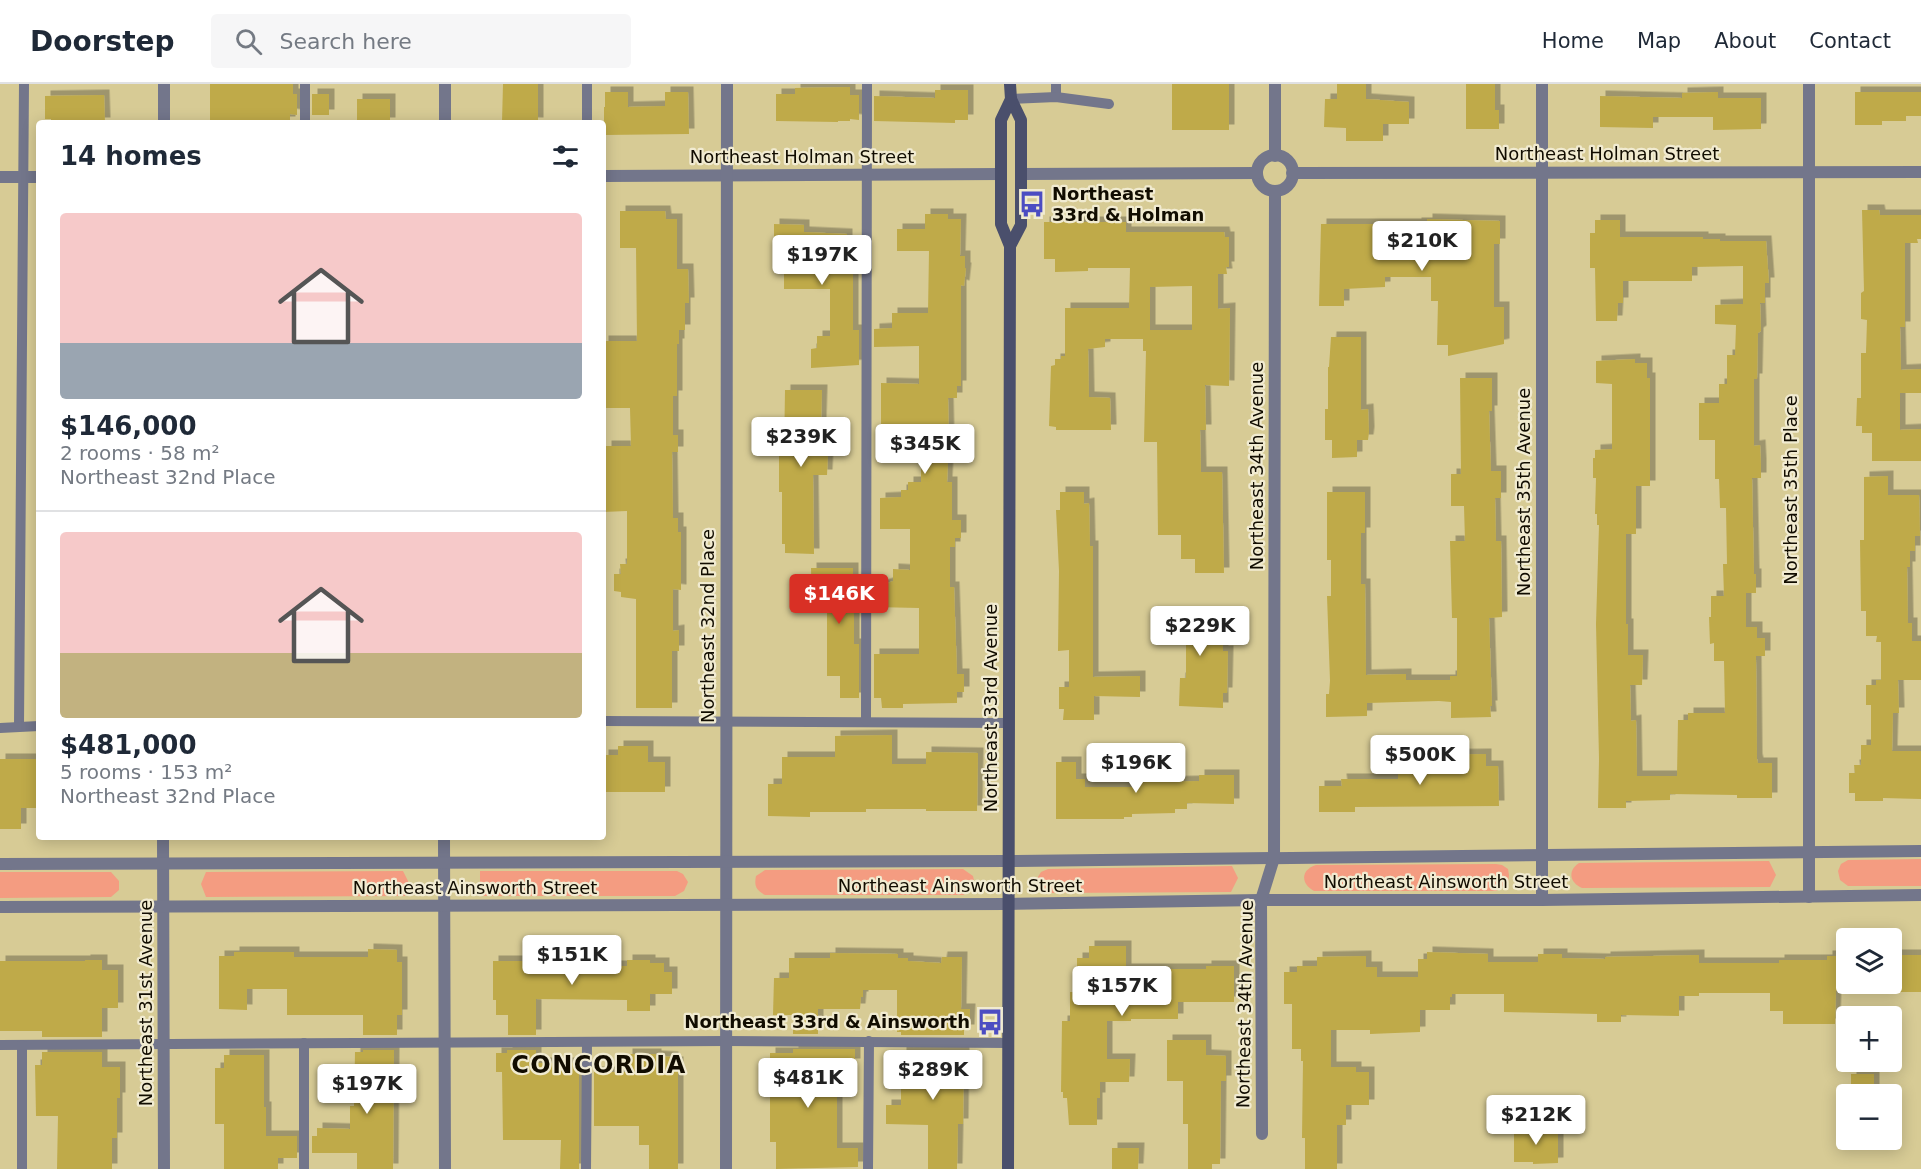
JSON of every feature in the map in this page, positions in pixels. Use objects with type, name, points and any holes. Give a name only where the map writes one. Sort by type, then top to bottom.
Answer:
[{"type":"main road","name":"Northeast 33rd Avenue","points":[[1010,84],[1011,99],[1021,120],[1021,225],[1010,246]]},
{"type":"main road","name":"Northeast 33rd Avenue","points":[[1008,1169],[1010,246],[1001,224],[1000,120],[1011,99]]},
{"type":"street","points":[[164,84],[164,120]]},
{"type":"street","points":[[445,84],[445,120]]},
{"type":"street","name":"Northeast 32nd Place","points":[[726,1169],[727,84]]},
{"type":"street","points":[[1275,84],[1275,156]]},
{"type":"street","name":"Northeast 35th Avenue","points":[[1542,84],[1542,900]]},
{"type":"street","name":"Northeast 35th Place","points":[[1809,84],[1809,897]]},
{"type":"street","points":[[1275,156],[1282,157],[1289,162],[1292,173],[1288,185],[1275,191],[1262,186],[1257,173],[1263,160],[1275,156]]},
{"type":"street","name":"Northeast Holman Street","points":[[1292,173],[1921,172]]},
{"type":"street","points":[[1021,174],[1257,173]]},
{"type":"street","name":"Northeast Holman Street","points":[[606,176],[1001,174]]},
{"type":"street","points":[[0,177],[36,177]]},
{"type":"street","name":"Northeast 34th Avenue","points":[[1262,1134],[1262,900],[1274,858],[1275,191]]},
{"type":"street","name":"Northeast 31st Avenue","points":[[163,840],[164,1169]]},
{"type":"street","points":[[444,840],[445,1169]]},
{"type":"street","name":"Northeast Ainsworth Street","points":[[0,864],[1008,861],[1921,850]]},
{"type":"street","name":"Northeast Ainsworth Street","points":[[0,907],[1008,904],[1921,895]]},
{"type":"lane","points":[[19,726],[24,84]]},
{"type":"lane","points":[[305,84],[305,120]]},
{"type":"lane","points":[[587,84],[587,120]]},
{"type":"lane","points":[[866,721],[867,84]]},
{"type":"lane","points":[[1056,84],[1056,97]]},
{"type":"lane","points":[[1011,99],[1056,97],[1109,104]]},
{"type":"lane","points":[[606,721],[1008,723]]},
{"type":"lane","points":[[0,728],[36,726]]},
{"type":"lane","points":[[0,1045],[726,1041],[1008,1043]]},
{"type":"lane","points":[[868,1169],[869,1041]]},
{"type":"lane","points":[[586,1169],[587,1042]]},
{"type":"lane","points":[[304,1043],[304,1169]]},
{"type":"lane","points":[[22,1045],[22,1169]]},
{"type":"shaded area","points":[[1921,859],[1921,886],[1848,886],[1840,880],[1838,871],[1841,864],[1848,860]]},
{"type":"shaded area","points":[[1769,861],[1776,875],[1770,887],[1582,888],[1575,883],[1572,877],[1575,866],[1579,863]]},
{"type":"shaded area","points":[[1496,864],[1508,869],[1509,875],[1508,882],[1496,891],[1314,891],[1307,885],[1304,877],[1307,870],[1316,865]]},
{"type":"shaded area","points":[[1232,866],[1238,878],[1231,892],[1046,893],[1038,889],[1036,880],[1041,872],[1048,869]]},
{"type":"shaded area","points":[[963,869],[973,876],[975,885],[970,892],[963,895],[765,895],[756,887],[755,882],[756,876],[765,870]]},
{"type":"shaded area","points":[[403,871],[409,883],[405,896],[206,897],[201,884],[206,872]]},
{"type":"shaded area","points":[[480,871],[677,871],[683,874],[688,882],[684,891],[675,896],[480,896]]},
{"type":"shaded area","points":[[0,872],[111,872],[119,881],[119,890],[111,897],[0,898]]},
{"type":"building","points":[[210,84],[293,84],[293,94],[297,94],[297,115],[290,114],[290,120],[210,120]]},
{"type":"building","points":[[503,84],[538,84],[538,120],[502,120]]},
{"type":"building","points":[[1172,84],[1229,84],[1229,130],[1172,130]]},
{"type":"building","points":[[1337,84],[1366,84],[1366,99],[1409,102],[1409,124],[1383,124],[1383,141],[1346,141],[1346,128],[1324,127],[1325,99],[1337,99]]},
{"type":"building","points":[[1466,84],[1495,84],[1495,110],[1499,110],[1499,129],[1466,129]]},
{"type":"building","points":[[850,87],[850,95],[859,95],[859,120],[776,121],[776,94],[795,94],[795,88]]},
{"type":"building","points":[[935,90],[968,90],[968,120],[955,120],[955,123],[874,121],[874,96],[935,98]]},
{"type":"building","points":[[605,92],[628,92],[628,107],[665,106],[665,92],[688,92],[689,134],[606,135]]},
{"type":"building","points":[[1718,92],[1718,98],[1761,98],[1761,129],[1713,130],[1713,117],[1653,117],[1653,128],[1600,127],[1600,96],[1682,98],[1682,93]]},
{"type":"building","points":[[1855,92],[1921,92],[1921,116],[1906,116],[1906,121],[1882,121],[1882,125],[1855,125]]},
{"type":"building","points":[[312,94],[329,94],[329,115],[312,115]]},
{"type":"building","points":[[104,95],[105,120],[45,119],[45,96]]},
{"type":"building","points":[[357,99],[390,99],[390,120],[357,120]]},
{"type":"building","points":[[1862,210],[1879,210],[1880,215],[1921,215],[1921,239],[1917,239],[1918,243],[1905,243],[1905,327],[1900,327],[1901,370],[1921,369],[1921,393],[1900,393],[1900,430],[1921,429],[1921,461],[1872,461],[1872,433],[1862,433],[1862,426],[1856,426],[1857,398],[1861,398],[1861,353],[1866,353],[1867,320],[1861,319],[1861,293],[1864,291]]},
{"type":"building","points":[[620,211],[665,211],[666,219],[677,219],[677,269],[688,269],[689,303],[685,303],[685,330],[679,330],[677,396],[673,396],[673,435],[678,435],[678,452],[672,452],[673,518],[678,518],[678,532],[681,532],[681,590],[673,589],[673,631],[679,630],[679,651],[672,651],[672,708],[636,708],[636,599],[621,597],[621,592],[614,591],[614,574],[621,574],[620,564],[627,564],[627,511],[606,512],[606,446],[631,446],[630,408],[606,408],[606,341],[637,341],[636,248],[620,248]]},
{"type":"building","points":[[925,214],[948,214],[948,219],[961,219],[960,256],[965,256],[966,268],[964,286],[961,285],[961,386],[957,386],[957,398],[948,398],[947,482],[952,482],[952,520],[961,520],[961,538],[955,538],[955,547],[950,547],[950,587],[954,587],[957,674],[964,674],[964,692],[957,692],[957,703],[903,704],[903,708],[882,708],[881,698],[874,698],[874,654],[919,654],[919,608],[874,607],[874,588],[893,581],[893,569],[910,570],[910,529],[880,529],[880,498],[901,497],[901,490],[908,490],[908,482],[921,482],[921,447],[881,447],[881,383],[919,384],[919,346],[874,347],[874,329],[892,328],[892,313],[928,313],[929,251],[897,251],[897,229],[925,229]]},
{"type":"building","points":[[1427,219],[1500,221],[1500,244],[1494,244],[1494,307],[1504,307],[1504,344],[1448,356],[1448,345],[1437,345],[1438,301],[1431,301],[1431,277],[1385,277],[1385,287],[1344,289],[1344,306],[1319,306],[1321,224],[1416,224],[1427,223]]},
{"type":"building","points":[[1595,220],[1620,220],[1620,237],[1703,237],[1703,239],[1720,239],[1720,241],[1766,241],[1769,283],[1765,283],[1765,303],[1760,303],[1761,331],[1758,333],[1757,379],[1754,379],[1754,446],[1760,445],[1761,464],[1761,478],[1752,478],[1756,593],[1746,593],[1746,627],[1757,627],[1757,638],[1765,638],[1765,656],[1756,656],[1757,759],[1758,763],[1772,763],[1772,798],[1670,794],[1670,800],[1626,801],[1626,808],[1598,808],[1596,624],[1599,525],[1597,525],[1597,514],[1595,514],[1596,478],[1593,478],[1593,458],[1595,458],[1595,450],[1612,449],[1612,384],[1596,383],[1596,361],[1635,359],[1635,363],[1647,363],[1647,378],[1650,378],[1650,486],[1636,486],[1636,534],[1626,534],[1628,655],[1643,655],[1642,685],[1630,685],[1631,721],[1636,720],[1637,776],[1677,776],[1678,720],[1688,720],[1688,713],[1725,713],[1724,661],[1714,661],[1714,643],[1710,644],[1709,617],[1711,617],[1711,596],[1724,596],[1723,564],[1727,564],[1726,508],[1720,508],[1719,479],[1715,479],[1715,440],[1699,440],[1699,403],[1719,403],[1719,384],[1727,384],[1727,355],[1735,355],[1736,325],[1715,324],[1715,305],[1743,304],[1743,266],[1692,267],[1692,281],[1623,281],[1623,303],[1618,303],[1617,321],[1596,321],[1595,268],[1590,268],[1590,233],[1595,233]]},
{"type":"building","points":[[1044,222],[1126,222],[1126,232],[1224,232],[1225,237],[1229,237],[1227,274],[1218,274],[1218,309],[1230,308],[1229,386],[1205,385],[1206,430],[1200,430],[1201,472],[1222,472],[1224,573],[1195,573],[1195,559],[1181,559],[1181,535],[1158,535],[1157,442],[1144,442],[1146,351],[1143,351],[1143,339],[1105,339],[1105,347],[1088,349],[1089,397],[1110,398],[1111,430],[1056,430],[1056,427],[1049,426],[1051,366],[1055,365],[1055,359],[1065,356],[1065,308],[1129,308],[1130,268],[1088,268],[1088,271],[1055,272],[1055,259],[1044,259]],"holes":[[[1192,286],[1192,330],[1150,330],[1150,287]]]},
{"type":"building","points":[[774,224],[804,225],[804,232],[847,234],[847,241],[853,241],[853,330],[859,330],[859,365],[811,368],[811,349],[817,348],[817,336],[830,336],[830,289],[784,289],[784,270],[774,271]]},
{"type":"building","points":[[1331,337],[1361,337],[1361,410],[1368,409],[1369,432],[1368,440],[1357,440],[1357,457],[1332,458],[1332,440],[1325,440],[1325,409],[1328,409]]},
{"type":"building","points":[[1460,378],[1492,378],[1492,411],[1489,411],[1491,471],[1501,471],[1501,498],[1495,498],[1496,541],[1501,541],[1502,617],[1489,618],[1491,717],[1451,718],[1451,702],[1439,701],[1367,703],[1367,716],[1326,717],[1326,694],[1329,694],[1330,681],[1327,596],[1331,596],[1331,560],[1327,560],[1327,492],[1365,492],[1365,533],[1361,533],[1361,584],[1365,584],[1366,675],[1406,674],[1406,680],[1450,680],[1450,676],[1457,676],[1457,618],[1452,618],[1450,541],[1465,541],[1464,506],[1451,506],[1451,474],[1461,474]]},
{"type":"building","points":[[785,390],[822,390],[820,454],[828,454],[827,475],[813,475],[814,554],[785,553],[785,544],[782,544],[779,454],[784,454]]},
{"type":"building","points":[[1888,476],[1888,495],[1919,495],[1920,536],[1915,536],[1915,551],[1910,551],[1910,567],[1907,567],[1908,623],[1912,623],[1912,641],[1921,641],[1921,680],[1898,680],[1899,713],[1893,713],[1892,751],[1921,751],[1921,799],[1883,798],[1883,801],[1855,801],[1855,793],[1849,793],[1849,773],[1855,773],[1854,765],[1861,765],[1861,745],[1871,745],[1871,705],[1866,705],[1866,685],[1876,685],[1876,680],[1881,680],[1881,642],[1876,642],[1877,636],[1866,636],[1866,611],[1861,611],[1860,540],[1864,540],[1864,477]]},
{"type":"building","points":[[1060,492],[1084,492],[1084,504],[1089,503],[1090,546],[1093,546],[1093,677],[1140,676],[1140,697],[1094,696],[1094,720],[1063,720],[1064,709],[1059,709],[1059,687],[1069,687],[1069,650],[1058,651],[1059,571],[1056,510],[1060,510]]},
{"type":"building","points":[[811,568],[853,568],[853,595],[859,593],[859,606],[854,606],[854,644],[859,644],[859,698],[840,698],[840,676],[827,676],[827,611],[812,609]]},
{"type":"building","points":[[1155,612],[1222,612],[1223,651],[1228,651],[1227,693],[1223,693],[1223,708],[1179,706],[1180,678],[1186,678],[1186,631],[1155,631]]},
{"type":"building","points":[[892,735],[892,764],[926,764],[926,752],[978,753],[977,811],[866,809],[866,812],[810,812],[810,817],[768,816],[768,784],[782,784],[782,757],[835,757],[835,736]]},
{"type":"building","points":[[618,746],[648,746],[648,762],[665,762],[665,792],[606,792],[606,755],[618,755]]},
{"type":"building","points":[[1486,754],[1486,766],[1498,766],[1499,806],[1355,807],[1355,812],[1319,812],[1319,786],[1342,786],[1341,779],[1398,779],[1398,758],[1424,758],[1424,755]]},
{"type":"building","points":[[1132,756],[1152,756],[1153,782],[1199,781],[1199,775],[1234,775],[1234,804],[1187,803],[1187,809],[1175,809],[1175,813],[1132,814],[1132,817],[1124,817],[1124,819],[1056,819],[1056,762],[1076,762],[1076,779],[1085,779],[1085,787],[1133,787]]},
{"type":"building","points":[[0,759],[36,759],[36,808],[21,808],[21,829],[0,829]]},
{"type":"building","points":[[1089,946],[1126,946],[1126,969],[1206,969],[1206,966],[1234,966],[1234,1002],[1178,1002],[1178,1019],[1107,1021],[1107,1059],[1130,1059],[1129,1082],[1100,1082],[1100,1098],[1097,1098],[1097,1125],[1069,1125],[1067,1098],[1063,1098],[1063,1092],[1061,1092],[1062,1021],[1070,1021],[1070,992],[1077,992],[1077,958],[1089,958]]},
{"type":"building","points":[[368,949],[397,950],[397,962],[402,962],[402,1015],[397,1015],[397,1035],[363,1035],[363,1015],[287,1015],[287,989],[247,989],[247,1010],[219,1009],[219,956],[234,956],[234,952],[294,952],[294,957],[368,957]]},
{"type":"building","points":[[1427,952],[1488,954],[1488,962],[1538,962],[1538,954],[1562,954],[1562,958],[1605,959],[1605,957],[1699,955],[1699,963],[1779,963],[1779,960],[1827,960],[1827,956],[1836,956],[1835,1024],[1783,1024],[1783,1011],[1770,1011],[1770,993],[1699,993],[1699,996],[1679,996],[1679,1016],[1621,1015],[1621,1022],[1597,1022],[1597,1014],[1504,1012],[1504,994],[1452,994],[1450,1010],[1420,1010],[1420,1032],[1370,1034],[1370,1030],[1331,1030],[1331,1067],[1356,1067],[1356,1072],[1369,1072],[1369,1105],[1346,1105],[1346,1125],[1337,1125],[1337,1169],[1305,1169],[1305,1138],[1302,1138],[1303,1061],[1301,1061],[1301,1049],[1292,1049],[1292,1004],[1284,1004],[1284,972],[1297,972],[1297,966],[1317,966],[1317,957],[1366,956],[1366,967],[1377,967],[1377,977],[1418,977],[1418,959],[1427,959]]},
{"type":"building","points":[[830,953],[898,954],[898,958],[908,958],[908,961],[941,963],[942,957],[962,957],[961,1009],[970,1009],[969,1030],[964,1030],[964,1035],[901,1035],[901,1032],[897,1032],[897,990],[863,990],[860,1009],[818,1009],[818,1034],[793,1034],[793,1015],[773,1015],[774,978],[789,978],[789,958],[830,958]]},
{"type":"building","points":[[1902,955],[1921,955],[1921,992],[1902,992]]},
{"type":"building","points":[[546,957],[580,957],[582,966],[627,966],[627,960],[650,960],[650,963],[664,963],[664,972],[672,972],[672,994],[650,994],[650,1011],[627,1011],[627,1000],[536,999],[536,1035],[508,1035],[508,1015],[496,1015],[496,1000],[493,1000],[493,961],[544,961]]},
{"type":"building","points":[[102,960],[102,970],[118,970],[118,1008],[102,1008],[102,1037],[42,1037],[42,1031],[0,1031],[0,961]]},
{"type":"building","points":[[1167,1040],[1206,1040],[1206,1055],[1226,1056],[1226,1081],[1221,1081],[1220,1164],[1212,1164],[1212,1169],[1188,1169],[1188,1124],[1183,1124],[1183,1081],[1167,1081]]},
{"type":"building","points":[[793,1049],[855,1049],[855,1064],[840,1064],[840,1091],[837,1091],[837,1148],[858,1148],[858,1167],[776,1169],[776,1142],[770,1142],[770,1053],[793,1053]]},
{"type":"building","points":[[363,1050],[394,1050],[393,1169],[357,1169],[357,1153],[312,1153],[312,1136],[317,1136],[317,1128],[350,1129],[350,1106],[354,1106],[355,1052],[363,1052]]},
{"type":"building","points":[[507,1050],[536,1050],[536,1063],[579,1063],[579,1169],[560,1169],[561,1140],[503,1140],[502,1072],[496,1072],[496,1053],[507,1053]]},
{"type":"building","points":[[901,1050],[964,1050],[963,1124],[958,1124],[957,1169],[928,1169],[928,1125],[886,1124],[886,1105],[901,1105]]},
{"type":"building","points":[[42,1052],[102,1052],[102,1067],[120,1067],[117,1138],[112,1138],[112,1169],[57,1169],[58,1116],[36,1116],[35,1065],[42,1065]]},
{"type":"building","points":[[627,1054],[656,1054],[656,1056],[673,1057],[673,1062],[678,1062],[678,1169],[649,1169],[649,1145],[639,1145],[639,1126],[594,1126],[594,1072],[627,1072]]},
{"type":"building","points":[[224,1055],[264,1055],[266,1136],[297,1136],[297,1158],[278,1158],[278,1169],[224,1169],[224,1124],[215,1124],[215,1068],[224,1068]]},
{"type":"building","points":[[1851,1074],[1874,1074],[1874,1084],[1851,1084]]},
{"type":"building","points":[[1514,1129],[1558,1131],[1558,1163],[1514,1162]]},
{"type":"building","points":[[1112,1148],[1139,1148],[1138,1169],[1112,1169]]},
{"type":"place","name":"Northeast 33rd & Holman","points":[[1032,204]]},
{"type":"place","name":"Northeast 33rd & Ainsworth","points":[[990,1022]]},
{"type":"district","name":"CONCORDIA","points":[[599,1065]]}]
